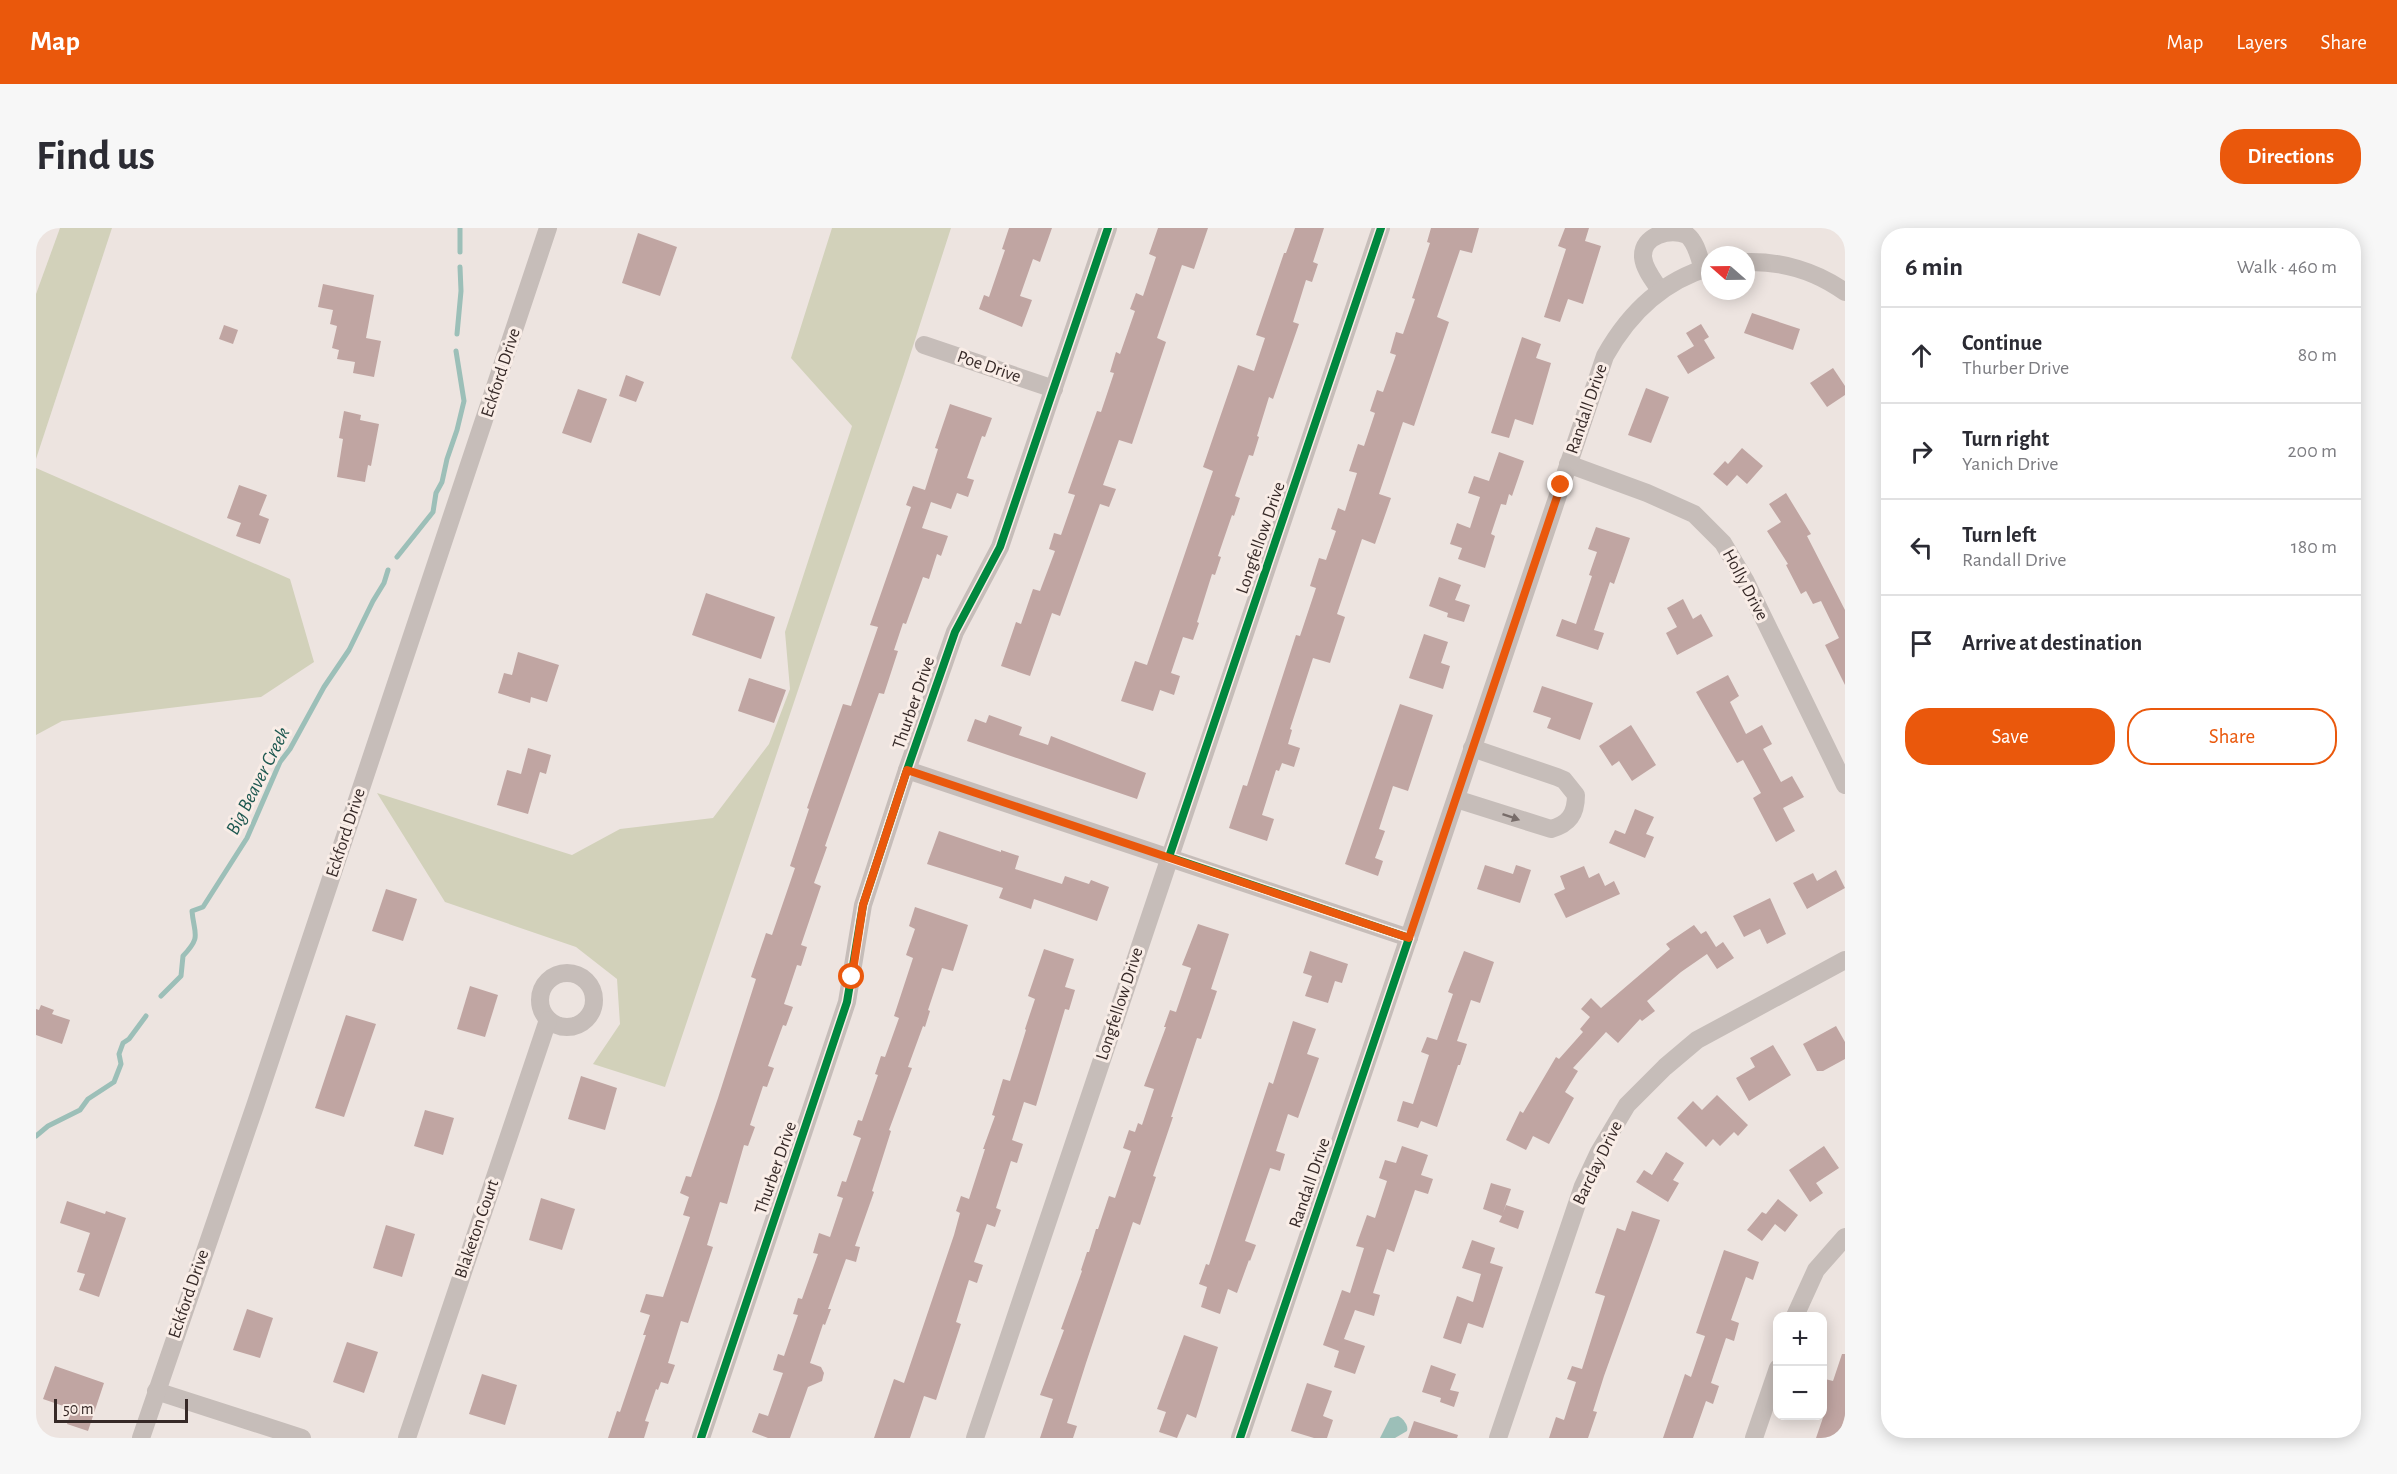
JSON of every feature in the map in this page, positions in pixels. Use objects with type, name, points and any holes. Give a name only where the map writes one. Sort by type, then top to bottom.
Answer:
[{"type":"street","name":"Eckford Drive","points":[[141,1438],[255,1106],[548,228]]},
{"type":"street","name":"Thurber Drive","points":[[701,1438],[847,1002],[863,905],[907,770],[955,632],[1000,548],[1108,228]]},
{"type":"street","name":"Longfellow Drive","points":[[975,1438],[1381,228]]},
{"type":"street","name":"Randall Drive","points":[[1660,290],[1645,265],[1643,256],[1644,248],[1656,233],[1671,229],[1686,234],[1701,258]]},
{"type":"street","points":[[1755,262],[1772,263],[1800,270],[1829,281],[1845,292]]},
{"type":"street","name":"Randall Drive","points":[[1240,1438],[1605,356],[1634,313],[1660,290],[1701,270]]},
{"type":"street","name":"Poe Drive","points":[[924,345],[1054,389]]},
{"type":"street","name":"Holly Drive","points":[[1568,464],[1647,493],[1694,514],[1723,543],[1745,580],[1845,785]]},
{"type":"street","points":[[1456,799],[1551,830],[1569,821],[1573,813],[1576,795],[1564,780],[1472,748]]},
{"type":"street","points":[[907,770],[1409,938]]},
{"type":"street","name":"Barclay Drive","points":[[1498,1438],[1583,1186],[1599,1152],[1627,1105],[1665,1067],[1697,1040],[1845,960]]},
{"type":"street","name":"Blaketon Court","points":[[407,1438],[548,1020]]},
{"type":"street","points":[[1797,1312],[1816,1270],[1845,1237]]},
{"type":"street","points":[[1754,1438],[1773,1383]]},
{"type":"street","points":[[156,1391],[302,1438]]},
{"type":"green space","points":[[60,228],[112,228],[36,459],[36,294]]},
{"type":"green space","points":[[832,228],[951,228],[665,1087],[593,1064],[620,1024],[617,979],[576,947],[445,902],[377,793],[572,855],[620,829],[713,818],[769,744],[790,689],[785,632],[852,426],[791,358]]},
{"type":"green space","points":[[36,468],[290,579],[314,662],[261,697],[62,721],[36,735]]},
{"type":"water","points":[[1398,1416],[1405,1422],[1407,1431],[1395,1438],[1380,1438],[1390,1418]]},
{"type":"building","points":[[1009,228],[1052,228],[1040,262],[1033,259],[1020,296],[1032,300],[1022,327],[979,309],[984,295],[989,297],[1005,250],[1002,249]]},
{"type":"building","points":[[1158,228],[1208,228],[1194,269],[1182,265],[1157,338],[1166,342],[1132,444],[1119,440],[1103,485],[1116,489],[1109,507],[1100,504],[1060,616],[1052,613],[1030,676],[1001,666],[1016,622],[1021,624],[1033,589],[1040,591],[1055,551],[1049,549],[1054,533],[1061,535],[1075,495],[1068,493],[1097,411],[1101,412],[1114,373],[1110,372],[1116,352],[1120,354],[1135,311],[1130,309],[1136,293],[1143,296],[1156,257],[1149,254]]},
{"type":"building","points":[[1295,228],[1324,228],[1313,262],[1318,264],[1312,282],[1306,280],[1293,322],[1299,324],[1273,399],[1269,397],[1253,456],[1249,455],[1235,496],[1240,498],[1218,556],[1221,557],[1215,575],[1212,574],[1193,640],[1183,637],[1171,673],[1180,676],[1174,695],[1160,690],[1153,711],[1121,701],[1135,661],[1147,665],[1213,471],[1203,467],[1238,365],[1254,371],[1265,338],[1256,335]]},
{"type":"building","points":[[1431,228],[1479,228],[1472,253],[1460,250],[1437,317],[1449,322],[1414,426],[1403,422],[1379,494],[1391,498],[1375,544],[1362,539],[1337,614],[1345,617],[1330,663],[1313,658],[1290,729],[1292,730],[1288,744],[1300,748],[1294,767],[1282,763],[1279,771],[1276,770],[1262,815],[1274,819],[1267,841],[1229,828],[1243,785],[1247,786],[1296,635],[1300,636],[1316,588],[1310,586],[1319,558],[1326,560],[1336,531],[1331,529],[1338,508],[1345,511],[1357,473],[1349,471],[1358,444],[1364,446],[1375,413],[1370,411],[1377,390],[1383,392],[1396,355],[1390,353],[1396,332],[1403,334],[1415,299],[1412,298],[1430,243],[1427,242]]},
{"type":"building","points":[[1565,228],[1589,228],[1585,241],[1601,246],[1583,304],[1568,299],[1560,322],[1544,317],[1566,249],[1558,246]]},
{"type":"building","points":[[638,233],[677,247],[660,296],[622,283]]},
{"type":"building","points":[[323,284],[374,295],[366,338],[381,341],[374,377],[353,373],[355,362],[337,359],[339,350],[332,348],[337,326],[330,324],[333,310],[318,307]]},
{"type":"building","points":[[1752,313],[1800,329],[1793,350],[1744,333]]},
{"type":"building","points":[[1701,324],[1709,337],[1704,340],[1715,358],[1688,374],[1677,356],[1694,346],[1686,333]]},
{"type":"building","points":[[224,325],[238,330],[233,344],[219,339]]},
{"type":"building","points":[[1522,337],[1541,344],[1536,358],[1551,363],[1533,425],[1515,419],[1509,438],[1491,433]]},
{"type":"building","points":[[1833,368],[1845,386],[1845,395],[1827,407],[1810,383]]},
{"type":"building","points":[[626,375],[644,382],[636,402],[619,396]]},
{"type":"building","points":[[1646,388],[1669,397],[1651,443],[1628,435]]},
{"type":"building","points":[[578,389],[607,399],[591,443],[562,433]]},
{"type":"building","points":[[950,404],[992,418],[985,437],[982,436],[967,478],[974,480],[968,497],[957,493],[951,509],[931,502],[922,528],[948,536],[941,556],[937,554],[929,579],[923,577],[906,624],[903,623],[894,650],[898,651],[884,694],[879,693],[825,846],[827,847],[814,883],[821,886],[801,945],[807,947],[801,966],[797,965],[784,1004],[793,1007],[786,1026],[783,1025],[768,1066],[774,1068],[767,1087],[763,1086],[750,1125],[755,1127],[748,1146],[744,1145],[727,1204],[720,1202],[707,1245],[713,1247],[688,1323],[681,1321],[668,1363],[675,1365],[668,1384],[661,1382],[658,1390],[656,1389],[645,1421],[649,1422],[644,1438],[608,1438],[617,1411],[620,1412],[646,1335],[643,1335],[650,1315],[640,1312],[646,1294],[663,1297],[690,1217],[683,1215],[689,1197],[680,1193],[686,1176],[691,1177],[718,1098],[756,979],[751,977],[766,933],[772,935],[795,868],[790,866],[809,809],[807,808],[843,704],[851,706],[878,627],[870,625],[911,507],[906,505],[913,486],[925,490],[938,449],[935,448]]},
{"type":"building","points":[[344,411],[361,415],[360,420],[379,424],[371,466],[368,465],[365,482],[337,477],[343,439],[339,438]]},
{"type":"building","points":[[1742,448],[1763,466],[1747,484],[1737,475],[1727,486],[1713,474],[1725,461],[1728,464]]},
{"type":"building","points":[[1499,452],[1524,461],[1512,496],[1509,494],[1506,505],[1501,504],[1491,534],[1495,536],[1485,568],[1458,559],[1462,548],[1450,544],[1457,523],[1470,528],[1480,497],[1468,493],[1474,476],[1489,481]]},
{"type":"building","points":[[239,485],[267,495],[259,515],[269,519],[260,544],[236,536],[241,523],[227,518]]},
{"type":"building","points":[[1786,493],[1811,534],[1807,536],[1845,610],[1845,685],[1825,645],[1839,638],[1821,601],[1813,604],[1806,591],[1801,594],[1786,565],[1788,564],[1767,531],[1781,522],[1769,504]]},
{"type":"building","points":[[1596,527],[1630,538],[1614,584],[1610,582],[1594,630],[1604,633],[1598,650],[1556,636],[1562,619],[1576,624],[1592,576],[1589,575],[1597,552],[1588,549]]},
{"type":"building","points":[[1439,577],[1461,585],[1455,600],[1470,605],[1464,622],[1447,617],[1448,613],[1429,606]]},
{"type":"building","points":[[706,593],[775,617],[761,659],[692,635]]},
{"type":"building","points":[[1683,599],[1693,619],[1701,614],[1713,636],[1677,655],[1666,633],[1677,627],[1667,608]]},
{"type":"building","points":[[1424,634],[1448,642],[1441,663],[1450,666],[1443,689],[1409,678]]},
{"type":"building","points":[[518,652],[559,665],[547,702],[531,697],[530,703],[498,693],[504,673],[512,675]]},
{"type":"building","points":[[1728,675],[1739,696],[1730,702],[1746,734],[1762,725],[1772,744],[1763,749],[1781,782],[1792,776],[1804,797],[1783,808],[1795,831],[1776,842],[1753,798],[1761,793],[1743,760],[1737,763],[1696,692]]},
{"type":"building","points":[[749,678],[786,690],[774,723],[738,711]]},
{"type":"building","points":[[1542,686],[1593,703],[1580,740],[1547,728],[1551,718],[1533,712]]},
{"type":"building","points":[[1400,704],[1433,715],[1408,791],[1393,786],[1379,829],[1385,831],[1375,858],[1383,861],[1378,876],[1345,864]]},
{"type":"building","points":[[989,715],[1022,727],[1019,735],[1048,745],[1051,736],[1146,773],[1137,799],[967,741],[975,719],[986,723]]},
{"type":"building","points":[[1631,725],[1656,765],[1632,781],[1619,761],[1612,766],[1599,746]]},
{"type":"building","points":[[528,748],[551,755],[546,774],[540,772],[528,814],[497,805],[507,770],[521,774]]},
{"type":"building","points":[[1635,809],[1654,817],[1646,834],[1654,837],[1645,858],[1609,843],[1615,830],[1625,834]]},
{"type":"building","points":[[939,831],[1019,856],[1015,869],[1062,884],[1065,876],[1089,884],[1091,880],[1109,887],[1097,921],[1034,899],[1031,909],[999,898],[1003,888],[927,864]]},
{"type":"building","points":[[1485,865],[1513,874],[1516,865],[1531,870],[1520,903],[1477,889]]},
{"type":"building","points":[[1584,866],[1589,878],[1599,873],[1605,886],[1614,881],[1620,894],[1566,918],[1554,894],[1565,889],[1560,876]]},
{"type":"building","points":[[1836,870],[1845,888],[1807,909],[1793,883],[1813,873],[1817,881]]},
{"type":"building","points":[[386,889],[417,899],[403,941],[372,931]]},
{"type":"building","points":[[1770,898],[1786,934],[1767,944],[1760,929],[1744,937],[1733,916]]},
{"type":"building","points":[[915,907],[968,925],[953,971],[942,968],[928,1010],[930,1011],[925,1027],[923,1026],[908,1067],[912,1068],[889,1130],[891,1131],[872,1191],[874,1192],[855,1246],[860,1247],[856,1262],[846,1259],[828,1309],[831,1309],[825,1325],[823,1324],[810,1363],[821,1367],[824,1373],[822,1381],[808,1387],[790,1438],[768,1438],[752,1432],[759,1413],[768,1416],[783,1373],[773,1370],[778,1354],[784,1356],[798,1315],[793,1314],[798,1298],[802,1299],[818,1254],[813,1253],[819,1233],[830,1237],[843,1198],[837,1196],[842,1181],[846,1182],[861,1138],[853,1135],[858,1120],[862,1121],[878,1075],[875,1074],[881,1056],[885,1057],[899,1018],[894,1016],[913,958],[906,955],[915,929],[909,926]]},
{"type":"building","points":[[1198,924],[1229,934],[1211,989],[1217,991],[1201,1039],[1197,1038],[1171,1117],[1173,1117],[1153,1176],[1156,1177],[1140,1225],[1133,1222],[1086,1363],[1067,1423],[1077,1426],[1073,1438],[1040,1438],[1053,1399],[1040,1395],[1064,1330],[1061,1329],[1087,1252],[1089,1252],[1109,1196],[1115,1198],[1131,1151],[1123,1148],[1129,1130],[1135,1132],[1138,1123],[1142,1125],[1154,1089],[1144,1086],[1170,1010],[1176,1012],[1191,968],[1182,965]]},
{"type":"building","points":[[1694,925],[1701,934],[1706,931],[1716,947],[1723,942],[1734,958],[1717,969],[1707,954],[1681,972],[1647,1001],[1655,1011],[1642,1021],[1640,1019],[1618,1043],[1606,1032],[1573,1068],[1578,1071],[1565,1092],[1574,1098],[1549,1144],[1533,1136],[1526,1150],[1506,1140],[1520,1111],[1523,1113],[1556,1057],[1559,1059],[1583,1032],[1580,1029],[1590,1017],[1581,1009],[1591,998],[1601,1008],[1670,949],[1666,944]]},
{"type":"building","points":[[1044,949],[1074,959],[1065,987],[1075,990],[1069,1010],[1065,1009],[1036,1106],[1024,1102],[1012,1140],[1023,1144],[1017,1163],[1011,1161],[996,1208],[1001,1210],[995,1227],[987,1224],[974,1262],[983,1265],[977,1283],[969,1280],[956,1322],[961,1324],[936,1400],[924,1396],[910,1438],[874,1438],[894,1379],[904,1383],[954,1235],[960,1213],[956,1211],[961,1196],[969,1199],[995,1116],[992,1115],[1003,1079],[1010,1081],[1026,1030],[1035,999],[1028,996]]},
{"type":"building","points":[[1310,951],[1348,964],[1342,983],[1335,981],[1328,1003],[1305,996],[1312,976],[1303,973]]},
{"type":"building","points":[[1464,951],[1494,962],[1480,1003],[1471,1000],[1457,1041],[1467,1044],[1437,1127],[1421,1121],[1418,1128],[1397,1121],[1403,1101],[1413,1104],[1429,1055],[1421,1052],[1427,1037],[1437,1040],[1453,994],[1448,992]]},
{"type":"building","points":[[470,986],[498,995],[485,1037],[457,1029]]},
{"type":"building","points":[[41,1005],[54,1010],[52,1014],[70,1020],[62,1044],[36,1035],[36,1009],[39,1010]]},
{"type":"building","points":[[346,1015],[376,1024],[344,1117],[315,1108]]},
{"type":"building","points":[[1293,1021],[1316,1029],[1307,1054],[1319,1058],[1298,1118],[1288,1114],[1276,1151],[1285,1154],[1280,1171],[1270,1168],[1245,1241],[1256,1245],[1250,1261],[1237,1293],[1228,1289],[1220,1314],[1201,1307],[1207,1287],[1199,1284],[1206,1264],[1209,1265],[1269,1082],[1273,1084]]},
{"type":"building","points":[[1836,1026],[1845,1042],[1845,1059],[1823,1071],[1817,1071],[1803,1044]]},
{"type":"building","points":[[1773,1045],[1791,1075],[1749,1101],[1736,1078],[1755,1067],[1750,1058]]},
{"type":"building","points":[[581,1076],[617,1088],[605,1130],[568,1119]]},
{"type":"building","points":[[1717,1095],[1748,1125],[1738,1136],[1734,1132],[1720,1146],[1713,1139],[1706,1147],[1677,1118],[1693,1101],[1702,1110]]},
{"type":"building","points":[[425,1110],[454,1118],[443,1155],[414,1146]]},
{"type":"building","points":[[1402,1146],[1428,1155],[1421,1175],[1433,1179],[1428,1194],[1415,1190],[1394,1252],[1387,1249],[1373,1293],[1380,1295],[1374,1316],[1355,1310],[1344,1339],[1365,1346],[1355,1374],[1334,1367],[1339,1351],[1323,1345],[1342,1290],[1350,1293],[1364,1248],[1356,1246],[1367,1215],[1375,1218],[1387,1181],[1379,1178],[1385,1160],[1396,1163]]},
{"type":"building","points":[[1824,1146],[1839,1168],[1816,1183],[1823,1193],[1810,1202],[1789,1170]]},
{"type":"building","points":[[1666,1152],[1684,1163],[1673,1180],[1679,1183],[1668,1202],[1636,1182],[1644,1170],[1652,1175]]},
{"type":"building","points":[[1491,1183],[1511,1189],[1503,1213],[1506,1205],[1524,1211],[1518,1229],[1499,1222],[1502,1216],[1483,1209]]},
{"type":"building","points":[[541,1198],[575,1209],[562,1250],[529,1240]]},
{"type":"building","points":[[1778,1199],[1798,1215],[1785,1232],[1775,1224],[1762,1241],[1747,1230],[1762,1212],[1766,1214]]},
{"type":"building","points":[[67,1201],[105,1214],[106,1211],[126,1218],[99,1297],[79,1290],[85,1274],[77,1272],[90,1233],[60,1223]]},
{"type":"building","points":[[1632,1211],[1660,1220],[1604,1376],[1593,1411],[1597,1412],[1588,1438],[1549,1438],[1556,1417],[1564,1420],[1576,1382],[1567,1379],[1572,1366],[1582,1369],[1605,1296],[1595,1293],[1617,1228],[1625,1231]]},
{"type":"building","points":[[386,1225],[415,1234],[402,1277],[373,1268]]},
{"type":"building","points":[[1472,1240],[1495,1248],[1490,1263],[1503,1267],[1483,1328],[1468,1323],[1461,1344],[1443,1338],[1457,1296],[1473,1302],[1481,1274],[1462,1268]]},
{"type":"building","points":[[1724,1250],[1759,1262],[1753,1280],[1746,1277],[1731,1320],[1739,1323],[1734,1341],[1726,1338],[1711,1383],[1719,1386],[1713,1404],[1706,1401],[1693,1438],[1663,1438],[1685,1374],[1691,1377],[1705,1336],[1696,1333]]},
{"type":"building","points":[[247,1309],[273,1318],[260,1358],[233,1350]]},
{"type":"building","points":[[1184,1335],[1218,1347],[1196,1418],[1187,1414],[1177,1438],[1159,1432],[1166,1412],[1157,1409]]},
{"type":"building","points":[[347,1342],[378,1352],[364,1393],[333,1382]]},
{"type":"building","points":[[1842,1354],[1845,1354],[1845,1416],[1838,1438],[1816,1438],[1822,1420],[1827,1420],[1827,1380],[1833,1381]]},
{"type":"building","points":[[1431,1365],[1456,1374],[1450,1390],[1459,1392],[1454,1407],[1440,1402],[1441,1398],[1422,1392]]},
{"type":"building","points":[[55,1366],[104,1383],[88,1431],[67,1424],[72,1409],[43,1399]]},
{"type":"building","points":[[482,1374],[517,1385],[505,1425],[469,1414]]},
{"type":"building","points":[[1307,1383],[1332,1391],[1323,1416],[1333,1420],[1327,1438],[1314,1438],[1291,1431]]},
{"type":"building","points":[[1414,1421],[1458,1435],[1457,1438],[1408,1438]]},
{"type":"waterway","name":"Big Beaver Creek","points":[[460,228],[460,252]]},
{"type":"waterway","name":"Big Beaver Creek","points":[[457,334],[461,291],[460,267]]},
{"type":"waterway","name":"Big Beaver Creek","points":[[397,557],[433,512],[436,493],[442,482],[457,430],[464,401],[456,351]]},
{"type":"waterway","name":"Big Beaver Creek","points":[[161,996],[181,976],[183,956],[195,939],[192,911],[203,907],[247,838],[280,762],[290,749],[324,687],[349,650],[384,583],[388,570]]},
{"type":"waterway","name":"Big Beaver Creek","points":[[36,1136],[48,1126],[80,1110],[88,1099],[114,1082],[121,1064],[119,1054],[123,1043],[129,1039],[146,1016]]},
{"type":"cycle path","points":[[701,1438],[847,1002],[863,905],[907,770],[955,632],[1000,547],[1108,228]]},
{"type":"cycle path","points":[[1240,1438],[1409,938],[1169,857],[1381,228]]},
{"type":"route","points":[[852,977],[868,886],[907,770],[1409,938],[1561,485]]}]
